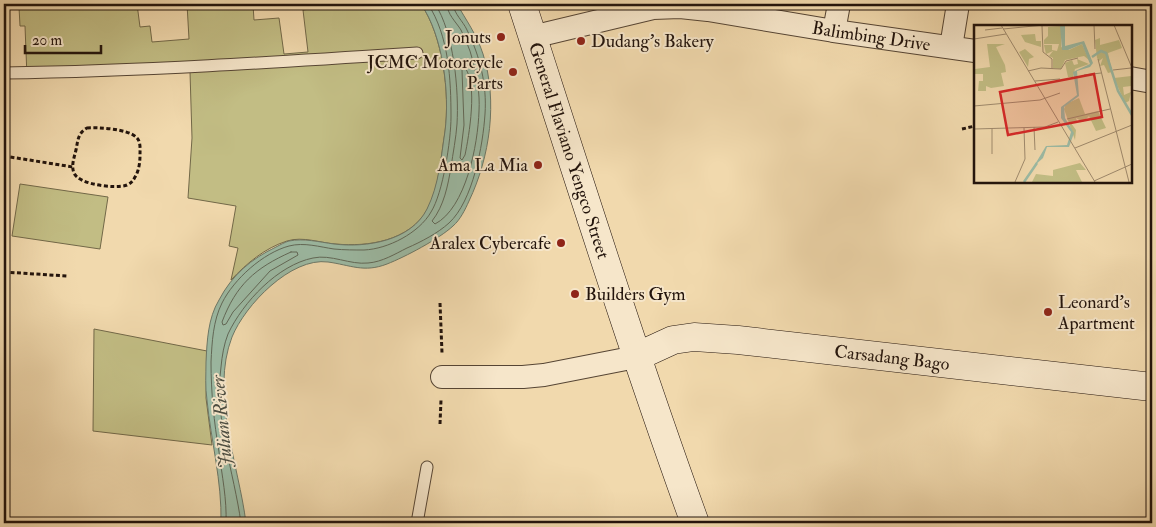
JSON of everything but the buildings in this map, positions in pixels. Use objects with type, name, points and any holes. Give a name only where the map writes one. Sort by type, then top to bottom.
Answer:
[{"type":"main road","name":"General Flaviano Yengco Street","points":[[522,4],[636,357],[695,523]]},
{"type":"main road","name":"Carsadang Bago","points":[[636,357],[673,340],[694,337],[758,342],[1152,387]]},
{"type":"street","points":[[834,31],[839,4]]},
{"type":"street","points":[[951,47],[958,4]]},
{"type":"street","name":"Balimbing Drive","points":[[532,37],[653,8],[666,7],[708,10],[834,31],[974,51]]},
{"type":"street","points":[[1131,78],[1152,82]]},
{"type":"street","points":[[442,377],[523,377],[544,375],[636,357]]},
{"type":"lane","points":[[4,73],[101,72],[226,66],[417,53]]},
{"type":"lane","points":[[417,523],[427,467]]},
{"type":"path","points":[[962,129],[974,126]]},
{"type":"path","points":[[87,128],[129,133],[136,136],[139,142],[140,160],[138,172],[130,184],[110,186],[86,183],[79,180],[73,167],[78,136],[81,131],[87,128]]},
{"type":"path","points":[[4,156],[73,167]]},
{"type":"path","points":[[4,272],[67,276]]},
{"type":"shaded area","points":[[9,4],[137,4],[140,27],[150,26],[152,42],[189,39],[187,4],[233,4],[234,7],[253,5],[254,20],[279,18],[284,54],[308,52],[303,10],[348,4],[421,4],[429,17],[440,49],[446,100],[445,132],[441,162],[431,202],[427,210],[410,229],[387,240],[348,245],[305,239],[287,241],[257,257],[231,280],[238,248],[229,246],[236,206],[188,198],[192,138],[190,72],[27,77],[25,26],[20,26],[19,7],[9,7]]},
{"type":"shaded area","points":[[20,184],[108,197],[100,249],[12,236]]},
{"type":"shaded area","points":[[94,329],[207,351],[206,398],[212,445],[93,431]]},
{"type":"water","name":"Julian River","points":[[421,4],[457,4],[481,47],[488,72],[491,110],[487,148],[476,184],[456,224],[422,247],[379,267],[357,268],[328,262],[314,262],[299,267],[271,286],[247,311],[232,337],[226,359],[224,382],[228,430],[246,523],[221,523],[218,476],[206,390],[207,346],[212,314],[224,291],[236,275],[250,262],[284,243],[300,240],[347,245],[373,243],[399,235],[410,229],[420,220],[431,200],[437,181],[446,116],[445,83],[440,48],[429,17]]},
{"type":"place","name":"Jonuts","points":[[501,37]]},
{"type":"place","name":"Dudang's Bakery","points":[[581,41]]},
{"type":"place","name":"JCMC Motorcycle Parts","points":[[513,72]]},
{"type":"place","name":"Ama La Mia","points":[[538,165]]},
{"type":"place","name":"Aralex Cybercafe","points":[[561,243]]},
{"type":"place","name":"Builders Gym","points":[[575,294]]},
{"type":"place","name":"Leonard's Apartment","points":[[1048,312]]}]
